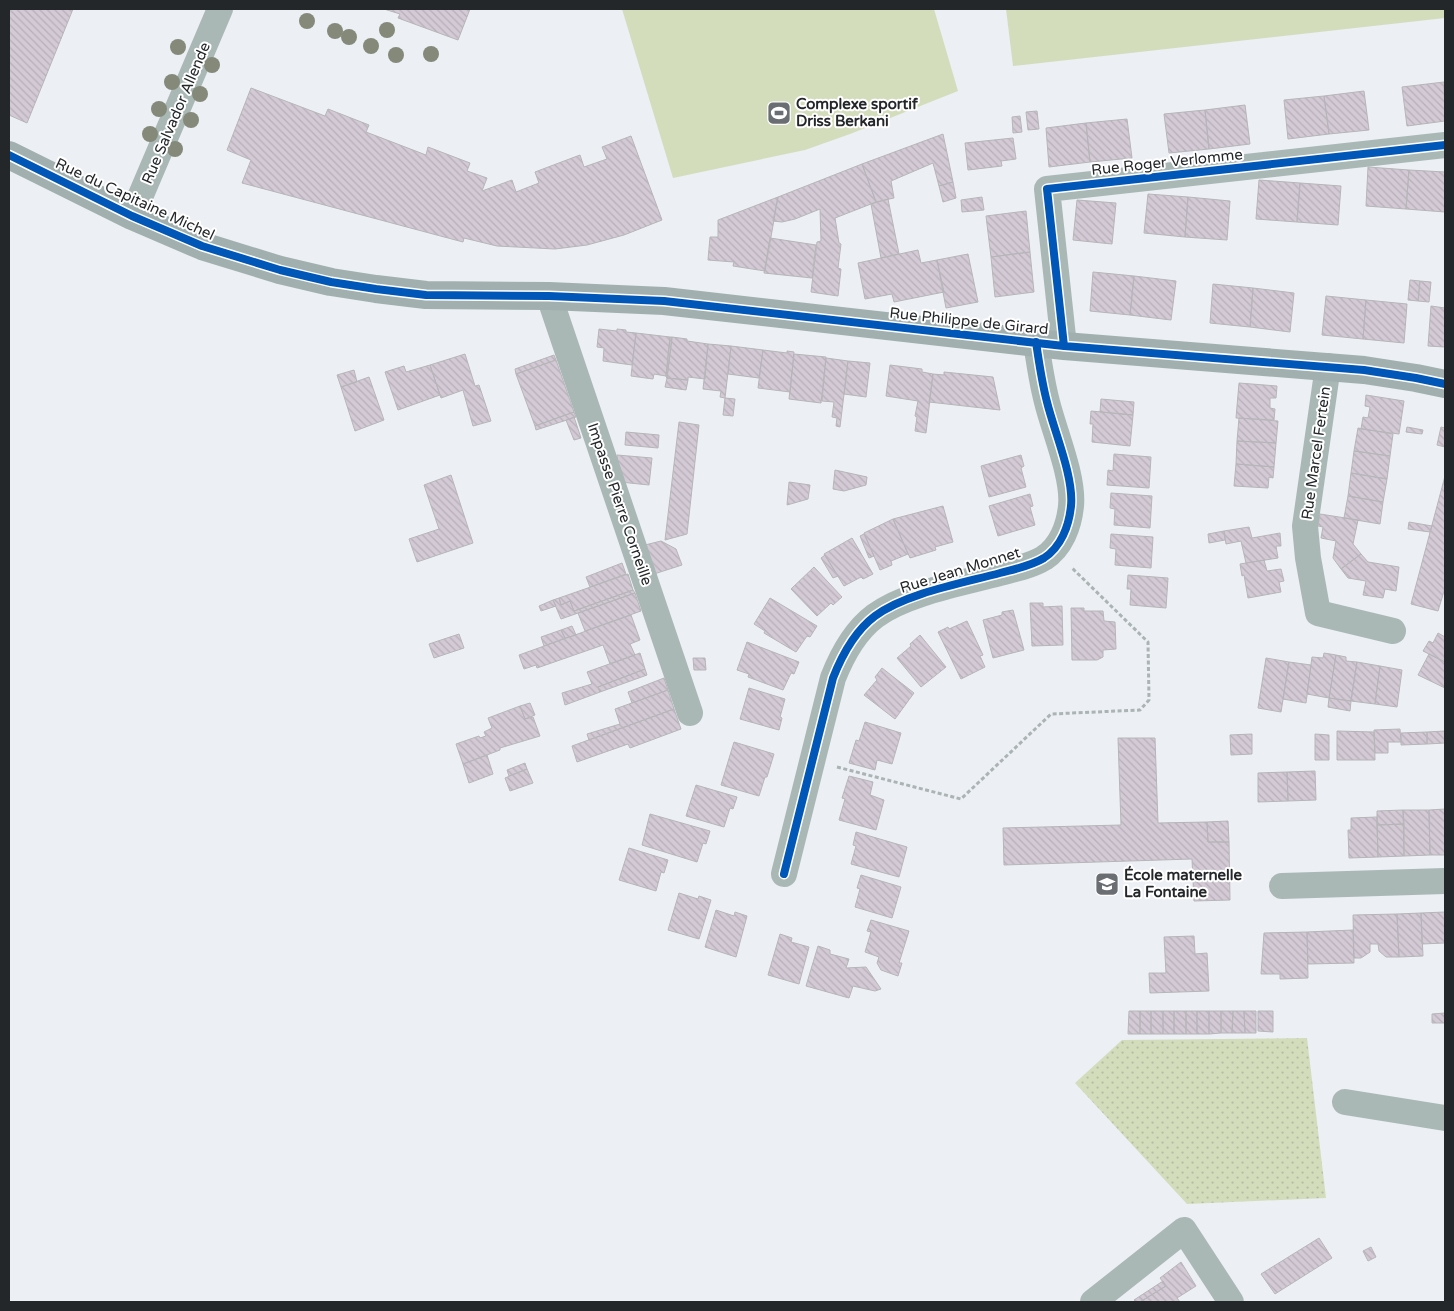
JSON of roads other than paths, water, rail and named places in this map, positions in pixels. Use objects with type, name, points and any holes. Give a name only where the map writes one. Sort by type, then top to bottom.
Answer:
[{"type":"main road","name":"Rue du Capitaine Michel","points":[[9,155],[132,216],[202,246],[253,263],[331,282],[426,295],[549,296]]},
{"type":"main road","name":"Rue Philippe de Girard","points":[[549,296],[664,301],[1064,346],[1328,366],[1399,375],[1445,384]]},
{"type":"street","name":"Rue Salvador Allende","points":[[132,216],[220,9]]},
{"type":"street","name":"Rue Roger Verlomme","points":[[1064,346],[1047,189],[1445,145]]},
{"type":"street","name":"Impasse Pierre Corneille","points":[[549,296],[690,713]]},
{"type":"street","name":"Rue Jean Monnet","points":[[784,874],[833,678],[842,656],[856,635],[874,616],[895,604],[922,594],[1023,566],[1044,558],[1059,543],[1068,526],[1071,504],[1068,474],[1047,403],[1036,342]]},
{"type":"street","name":"Rue Marcel Fertein","points":[[1328,366],[1305,526],[1308,558],[1318,613],[1393,631]]},
{"type":"street","points":[[1282,886],[1445,881]]},
{"type":"street","points":[[1345,1102],[1445,1118]]},
{"type":"street","points":[[1092,1302],[1184,1230],[1231,1302]]},
{"type":"place","name":"Complexe sportif Driss Berkani","points":[[779,113]]},
{"type":"place","name":"École maternelle La Fontaine","points":[[1107,884]]}]
